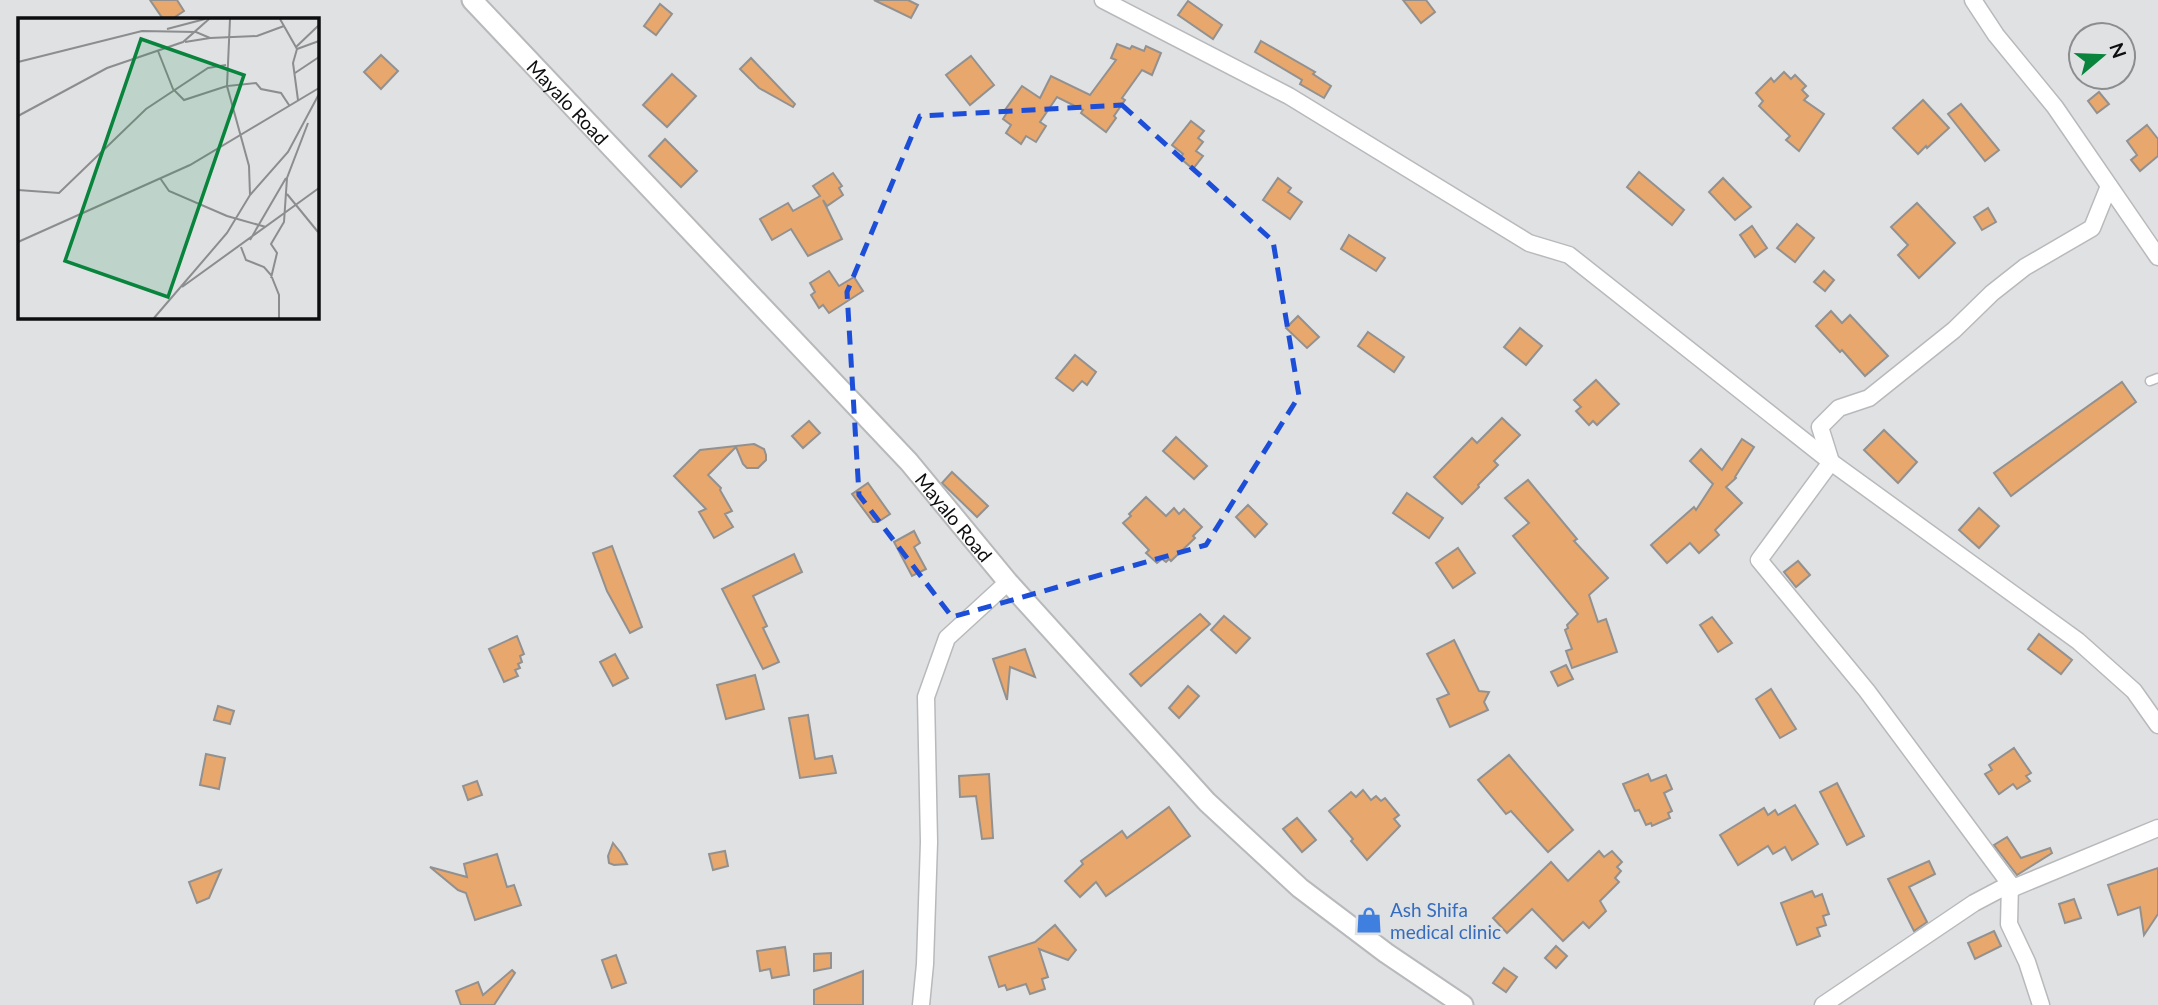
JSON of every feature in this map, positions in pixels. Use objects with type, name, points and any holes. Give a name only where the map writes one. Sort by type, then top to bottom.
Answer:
[{"type":"street","name":"Mayalo Road","points":[[472,0],[909,462],[1007,582],[1207,802],[1290,880],[1386,953],[1463,1005]]},
{"type":"street","points":[[1104,0],[1289,96],[1529,243],[1569,255],[1831,462],[2078,640],[2134,691],[2158,725]]},
{"type":"street","points":[[1973,0],[1996,34],[2055,107],[2158,257]]},
{"type":"street","points":[[1831,462],[1820,427],[1839,408],[1870,398],[1954,330],[1992,293],[2025,267],[2092,228],[2109,186]]},
{"type":"street","points":[[1831,462],[1759,561],[1867,691],[2012,888],[2158,828]]},
{"type":"street","points":[[921,1005],[929,842],[926,697],[947,638],[1007,582]]},
{"type":"street","points":[[1823,1005],[1974,903],[2010,884]]},
{"type":"street","points":[[2010,884],[2009,924],[2027,962],[2041,1005]]},
{"type":"highlighted area","points":[[1122,105],[1273,241],[1299,396],[1206,545],[952,617],[859,495],[847,292],[920,116]]},
{"type":"building","points":[[150,0],[177,0],[184,11],[174,18],[162,18]]},
{"type":"building","points":[[874,0],[908,0],[918,5],[911,18]]},
{"type":"building","points":[[1403,0],[1426,0],[1435,12],[1421,23]]},
{"type":"building","points":[[1188,1],[1222,25],[1213,39],[1178,15]]},
{"type":"building","points":[[660,4],[672,14],[656,35],[644,26]]},
{"type":"building","points":[[1261,41],[1315,72],[1313,74],[1331,86],[1324,98],[1300,84],[1302,80],[1255,52]]},
{"type":"building","points":[[1117,44],[1144,51],[1146,46],[1161,53],[1152,75],[1142,70],[1122,98],[1125,100],[1106,132],[1081,113],[1083,110],[1057,97],[1040,122],[1046,126],[1036,142],[1026,136],[1021,144],[1006,133],[1011,125],[1003,119],[1008,111],[1005,110],[1022,86],[1040,98],[1051,76],[1090,95],[1116,60],[1111,58]]},
{"type":"building","points":[[381,55],[398,71],[381,89],[364,72]]},
{"type":"building","points":[[971,56],[994,85],[970,105],[946,75]]},
{"type":"building","points":[[751,58],[795,104],[793,107],[759,88],[740,69]]},
{"type":"building","points":[[1784,72],[1791,79],[1795,75],[1806,86],[1802,90],[1808,96],[1804,100],[1824,114],[1799,151],[1786,140],[1790,136],[1759,106],[1763,101],[1756,93],[1771,78],[1774,82]]},
{"type":"building","points":[[672,74],[696,96],[667,127],[643,105]]},
{"type":"building","points":[[2099,92],[2109,104],[2097,113],[2088,101]]},
{"type":"building","points":[[1923,100],[1949,128],[1918,154],[1893,128]]},
{"type":"building","points":[[1961,104],[1999,150],[1985,161],[1948,114]]},
{"type":"building","points":[[1191,121],[1204,131],[1198,138],[1203,142],[1196,151],[1203,156],[1193,169],[1180,158],[1183,154],[1172,145]]},
{"type":"building","points":[[2147,125],[2158,139],[2158,156],[2140,171],[2131,160],[2137,155],[2127,141]]},
{"type":"building","points":[[665,139],[697,171],[681,187],[649,156]]},
{"type":"building","points":[[1639,172],[1684,210],[1672,225],[1627,187]]},
{"type":"building","points":[[833,173],[842,186],[839,188],[843,195],[827,206],[823,200],[842,239],[808,256],[791,229],[772,240],[760,219],[788,203],[793,211],[820,196],[813,186]]},
{"type":"building","points":[[1278,178],[1291,188],[1288,192],[1302,202],[1290,219],[1263,200]]},
{"type":"building","points":[[1723,178],[1751,207],[1735,220],[1709,192]]},
{"type":"building","points":[[1917,203],[1955,243],[1919,278],[1898,255],[1908,245],[1891,227]]},
{"type":"building","points":[[1988,208],[1996,222],[1982,230],[1974,217]]},
{"type":"building","points":[[1797,224],[1814,238],[1795,262],[1777,248]]},
{"type":"building","points":[[1752,226],[1767,248],[1755,257],[1740,235]]},
{"type":"building","points":[[1349,235],[1385,258],[1376,271],[1341,249]]},
{"type":"building","points":[[829,271],[839,286],[854,277],[863,291],[829,313],[823,305],[819,308],[811,295],[815,292],[810,283]]},
{"type":"building","points":[[1824,271],[1834,280],[1825,291],[1814,282]]},
{"type":"building","points":[[1831,311],[1842,323],[1850,315],[1888,356],[1865,376],[1816,326]]},
{"type":"building","points":[[1298,316],[1319,337],[1307,348],[1286,328]]},
{"type":"building","points":[[1520,328],[1542,346],[1526,365],[1504,347]]},
{"type":"building","points":[[1368,332],[1404,357],[1394,372],[1358,346]]},
{"type":"building","points":[[1075,355],[1096,372],[1087,385],[1082,381],[1073,391],[1056,378]]},
{"type":"building","points":[[1596,380],[1619,404],[1597,425],[1593,421],[1589,425],[1576,411],[1581,407],[1574,400]]},
{"type":"building","points":[[2122,382],[2136,402],[2011,496],[1994,473]]},
{"type":"building","points":[[1502,418],[1520,435],[1494,461],[1498,465],[1462,504],[1434,477],[1472,438],[1477,443]]},
{"type":"building","points":[[809,421],[820,433],[803,448],[792,436]]},
{"type":"building","points":[[1884,430],[1917,462],[1898,483],[1864,450]]},
{"type":"building","points":[[1176,437],[1207,466],[1194,479],[1163,451]]},
{"type":"building","points":[[1742,439],[1754,447],[1736,478],[1726,487],[1742,503],[1715,530],[1719,535],[1699,553],[1690,543],[1667,563],[1651,545],[1694,507],[1696,510],[1713,484],[1690,461],[1701,449],[1722,470]]},
{"type":"building","points":[[754,444],[764,449],[766,455],[766,460],[758,468],[747,468],[736,447],[708,475],[721,488],[732,511],[725,514],[733,527],[714,538],[699,512],[706,509],[674,476],[700,450]]},
{"type":"building","points":[[952,472],[988,506],[977,517],[942,483]]},
{"type":"building","points":[[1528,480],[1577,539],[1574,541],[1608,578],[1589,595],[1598,622],[1606,619],[1617,652],[1572,668],[1566,651],[1572,649],[1565,630],[1578,614],[1513,536],[1529,523],[1505,498]]},
{"type":"building","points":[[868,483],[890,514],[878,522],[873,522],[852,494]]},
{"type":"building","points":[[1407,493],[1443,518],[1429,538],[1393,513]]},
{"type":"building","points":[[1146,497],[1166,516],[1174,508],[1179,514],[1184,509],[1202,527],[1193,536],[1195,538],[1171,561],[1162,559],[1157,563],[1146,553],[1149,550],[1123,523]]},
{"type":"building","points":[[1248,505],[1267,524],[1255,537],[1236,517]]},
{"type":"building","points":[[1979,508],[1999,526],[1979,548],[1959,530]]},
{"type":"building","points":[[914,531],[920,543],[914,547],[926,569],[912,576],[894,542]]},
{"type":"building","points":[[612,546],[642,627],[630,633],[607,591],[593,553]]},
{"type":"building","points":[[1458,548],[1475,573],[1453,588],[1436,563]]},
{"type":"building","points":[[794,554],[802,572],[753,596],[767,626],[763,628],[779,662],[763,669],[722,589]]},
{"type":"building","points":[[1798,561],[1810,575],[1796,587],[1784,572]]},
{"type":"building","points":[[1200,614],[1210,624],[1141,686],[1130,674]]},
{"type":"building","points":[[1224,616],[1250,638],[1236,653],[1211,630]]},
{"type":"building","points":[[1712,617],[1732,643],[1718,652],[1700,625]]},
{"type":"building","points":[[2039,634],[2072,660],[2061,674],[2028,649]]},
{"type":"building","points":[[517,636],[524,654],[520,656],[522,662],[518,664],[520,668],[515,670],[518,676],[504,682],[489,649]]},
{"type":"building","points":[[1454,640],[1479,691],[1489,692],[1484,702],[1488,710],[1450,727],[1437,699],[1449,694],[1427,654]]},
{"type":"building","points":[[1025,649],[1035,677],[1010,667],[1007,700],[993,659]]},
{"type":"building","points":[[615,654],[628,678],[613,686],[600,662]]},
{"type":"building","points":[[1566,665],[1573,679],[1558,686],[1551,672]]},
{"type":"building","points":[[755,675],[764,709],[726,719],[717,685]]},
{"type":"building","points":[[1188,686],[1199,696],[1179,718],[1169,708]]},
{"type":"building","points":[[1771,689],[1796,729],[1780,738],[1756,699]]},
{"type":"building","points":[[218,706],[234,711],[230,724],[214,720]]},
{"type":"building","points":[[808,715],[815,759],[832,756],[836,773],[800,778],[789,718]]},
{"type":"building","points":[[2014,748],[2031,773],[2026,776],[2030,781],[2017,789],[2013,784],[1999,794],[1985,774],[1992,770],[1989,765]]},
{"type":"building","points":[[206,754],[225,758],[219,789],[200,785]]},
{"type":"building","points":[[1509,755],[1573,830],[1548,852],[1511,811],[1506,814],[1478,780]]},
{"type":"building","points":[[989,774],[993,838],[982,839],[976,796],[960,797],[959,776]]},
{"type":"building","points":[[1648,774],[1651,781],[1666,775],[1672,789],[1664,793],[1672,811],[1668,813],[1670,818],[1652,826],[1651,823],[1646,825],[1639,810],[1635,811],[1623,784]]},
{"type":"building","points":[[477,781],[482,795],[468,800],[463,786]]},
{"type":"building","points":[[1837,783],[1864,836],[1847,845],[1820,792]]},
{"type":"building","points":[[1363,790],[1371,800],[1376,796],[1381,801],[1385,798],[1399,815],[1394,819],[1400,826],[1367,860],[1329,811],[1351,792],[1356,797]]},
{"type":"building","points":[[1795,805],[1818,844],[1792,860],[1785,847],[1773,854],[1768,846],[1738,865],[1720,835],[1764,808],[1768,815],[1775,810],[1778,815]]},
{"type":"building","points":[[1169,807],[1190,836],[1150,865],[1106,896],[1096,882],[1080,897],[1065,881],[1083,864],[1081,861],[1122,831],[1127,838]]},
{"type":"building","points":[[1297,818],[1316,840],[1302,852],[1283,829]]},
{"type":"building","points":[[2007,837],[2021,858],[2050,848],[2052,853],[2017,875],[1994,845]]},
{"type":"building","points":[[613,843],[627,864],[609,863],[608,856]]},
{"type":"building","points":[[725,851],[728,866],[713,870],[709,854]]},
{"type":"building","points":[[1599,851],[1604,857],[1612,851],[1622,862],[1617,867],[1621,871],[1615,878],[1619,882],[1600,901],[1606,911],[1589,928],[1583,922],[1563,941],[1532,909],[1507,933],[1493,918],[1551,862],[1568,881]]},
{"type":"building","points":[[497,854],[507,887],[514,885],[521,905],[475,920],[466,893],[458,890],[430,867],[467,877],[464,864]]},
{"type":"building","points":[[1929,861],[1935,874],[1909,887],[1927,922],[1914,931],[1888,879]]},
{"type":"building","points":[[2158,868],[2158,914],[2144,935],[2140,907],[2118,915],[2108,885]]},
{"type":"building","points":[[221,870],[209,898],[197,903],[189,882]]},
{"type":"building","points":[[1812,891],[1815,897],[1822,894],[1829,914],[1823,916],[1826,925],[1817,928],[1820,936],[1797,945],[1781,903]]},
{"type":"building","points":[[2074,899],[2081,918],[2065,923],[2059,904]]},
{"type":"building","points":[[1055,925],[1076,950],[1068,960],[1039,949],[1048,977],[1042,979],[1045,989],[1030,994],[1026,984],[1007,990],[1005,985],[999,987],[989,957],[1035,942]]},
{"type":"building","points":[[1994,931],[2001,946],[1975,959],[1968,943]]},
{"type":"building","points":[[1556,946],[1567,956],[1556,968],[1545,958]]},
{"type":"building","points":[[785,947],[789,975],[772,978],[770,969],[760,971],[757,951]]},
{"type":"building","points":[[831,953],[831,968],[814,971],[814,954]]},
{"type":"building","points":[[616,955],[626,983],[612,988],[602,960]]},
{"type":"building","points":[[1504,968],[1517,977],[1506,992],[1493,983]]},
{"type":"building","points":[[512,970],[515,973],[494,1005],[461,1005],[456,991],[478,982],[483,995]]},
{"type":"building","points":[[863,971],[863,1005],[814,1005],[814,990]]},
{"type":"place","name":"Ash Shifa medical clinic","points":[[1369,920]]}]
